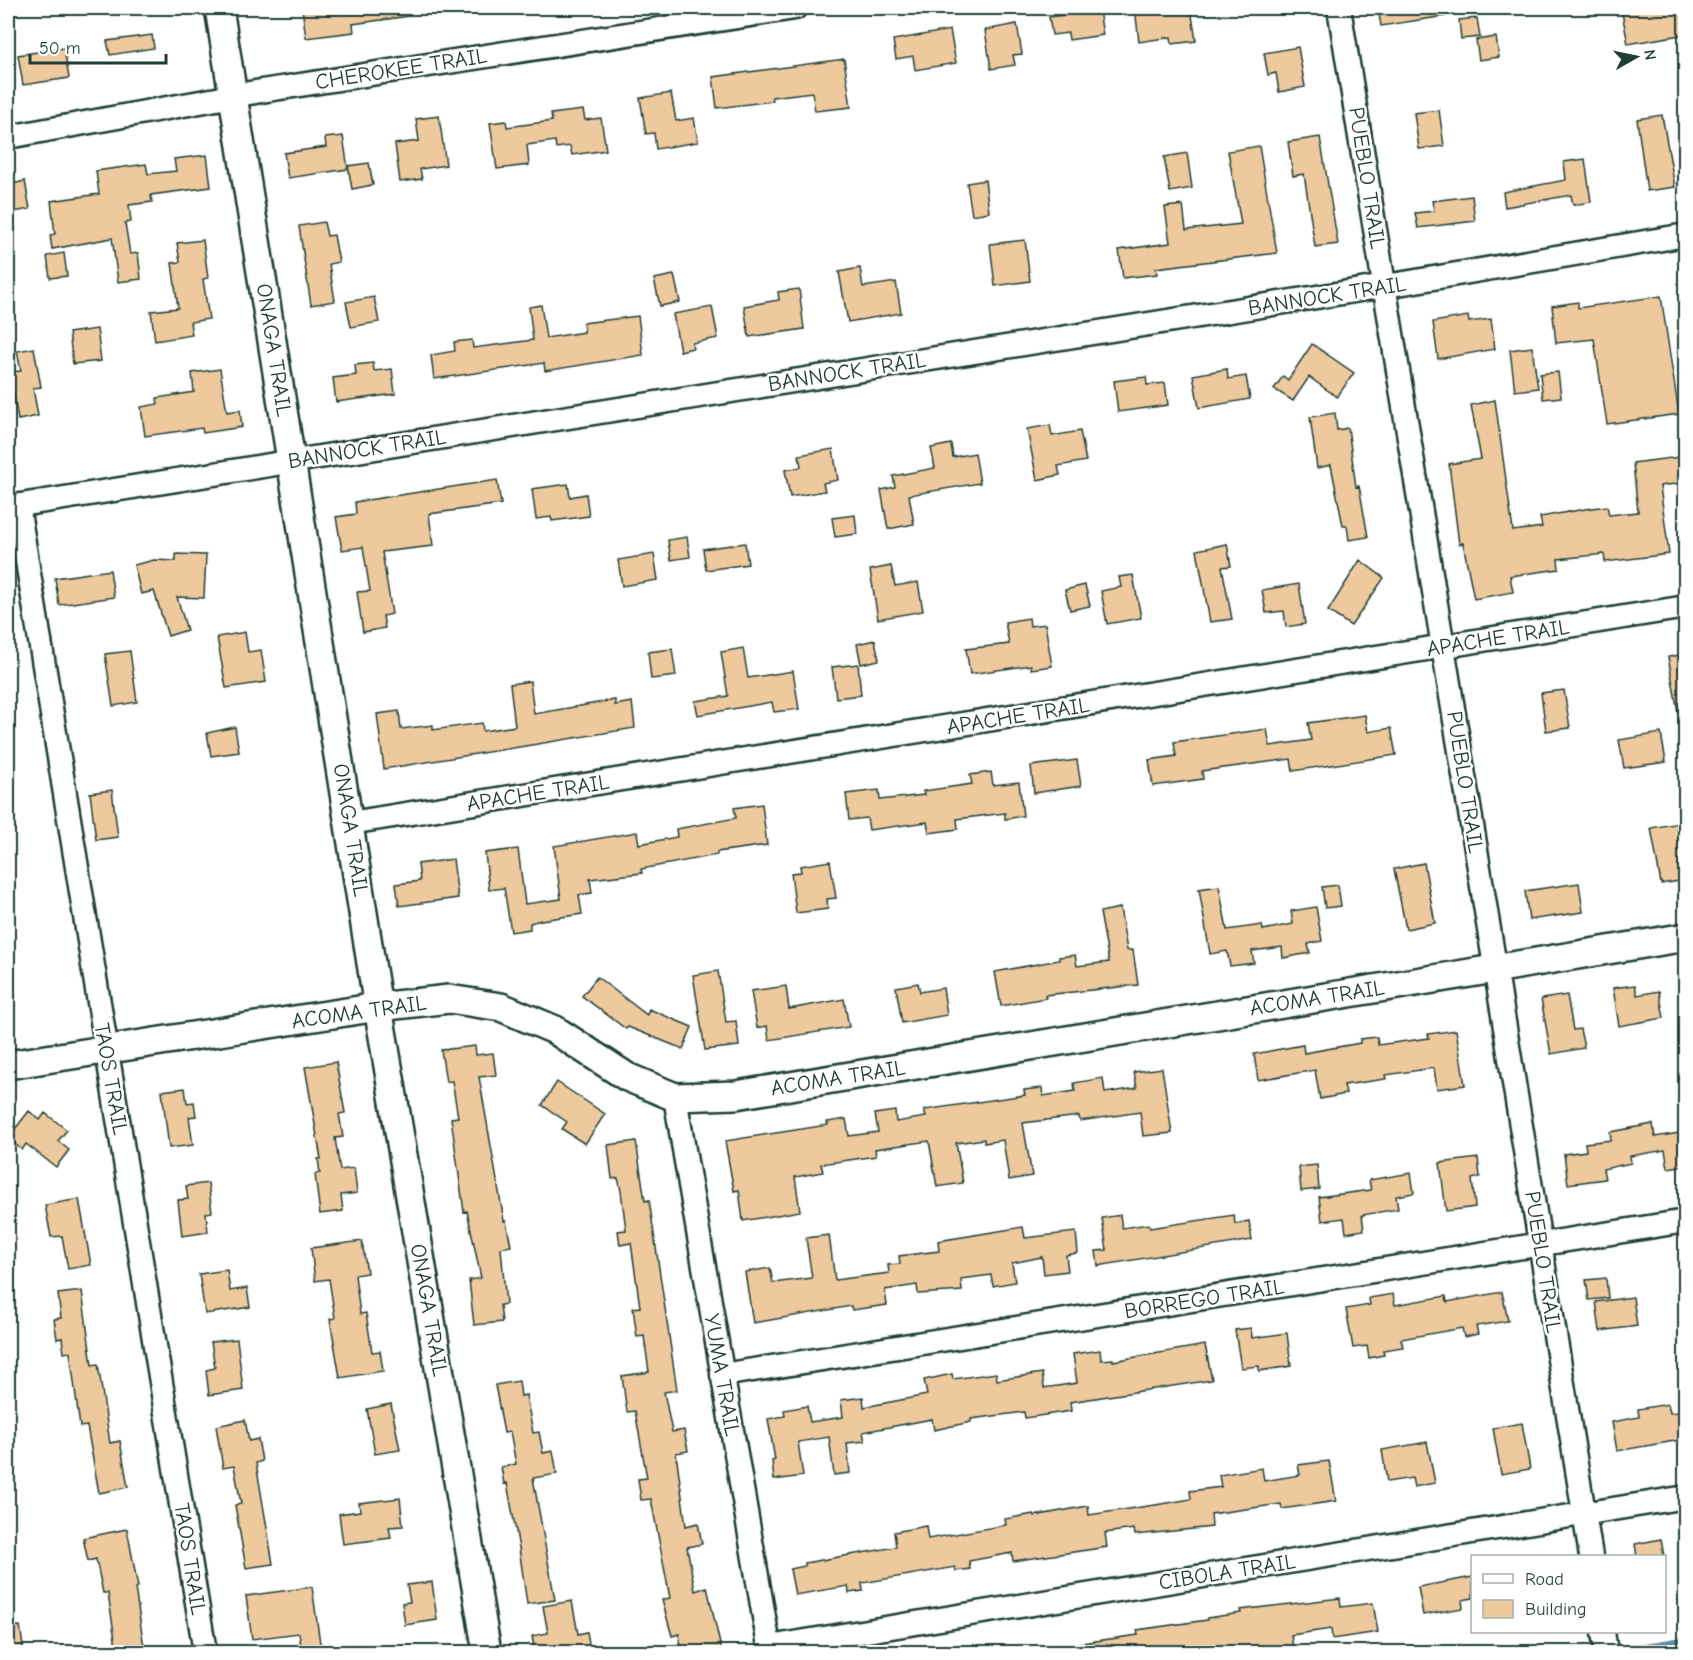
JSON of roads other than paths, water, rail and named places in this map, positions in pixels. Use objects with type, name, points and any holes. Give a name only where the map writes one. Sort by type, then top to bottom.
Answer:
[{"type":"street","name":"ONAGA TRAIL","points":[[219,8],[378,1007],[487,1653]]},
{"type":"street","name":"CHEROKEE TRAIL","points":[[8,137],[233,96],[795,8]]},
{"type":"street","name":"PUEBLO TRAIL","points":[[1340,8],[1591,1555]]},
{"type":"street","name":"BANNOCK TRAIL","points":[[13,506],[1686,236]]},
{"type":"street","name":"TAOS TRAIL","points":[[13,506],[205,1653]]},
{"type":"street","name":"APACHE TRAIL","points":[[350,823],[1686,607]]},
{"type":"street","name":"ACOMA TRAIL","points":[[8,1065],[378,1007],[449,999],[501,1007],[555,1030],[627,1077],[675,1097],[736,1095],[1686,937]]},
{"type":"street","name":"YUMA TRAIL","points":[[675,1097],[769,1650]]},
{"type":"street","name":"BORREGO TRAIL","points":[[722,1376],[1686,1221]]},
{"type":"street","name":"CIBOLA TRAIL","points":[[769,1650],[1686,1497]]},
{"type":"street","points":[[1603,1633],[1606,1653]]},
{"type":"waterway","points":[[1611,1651],[1686,1639]]}]
